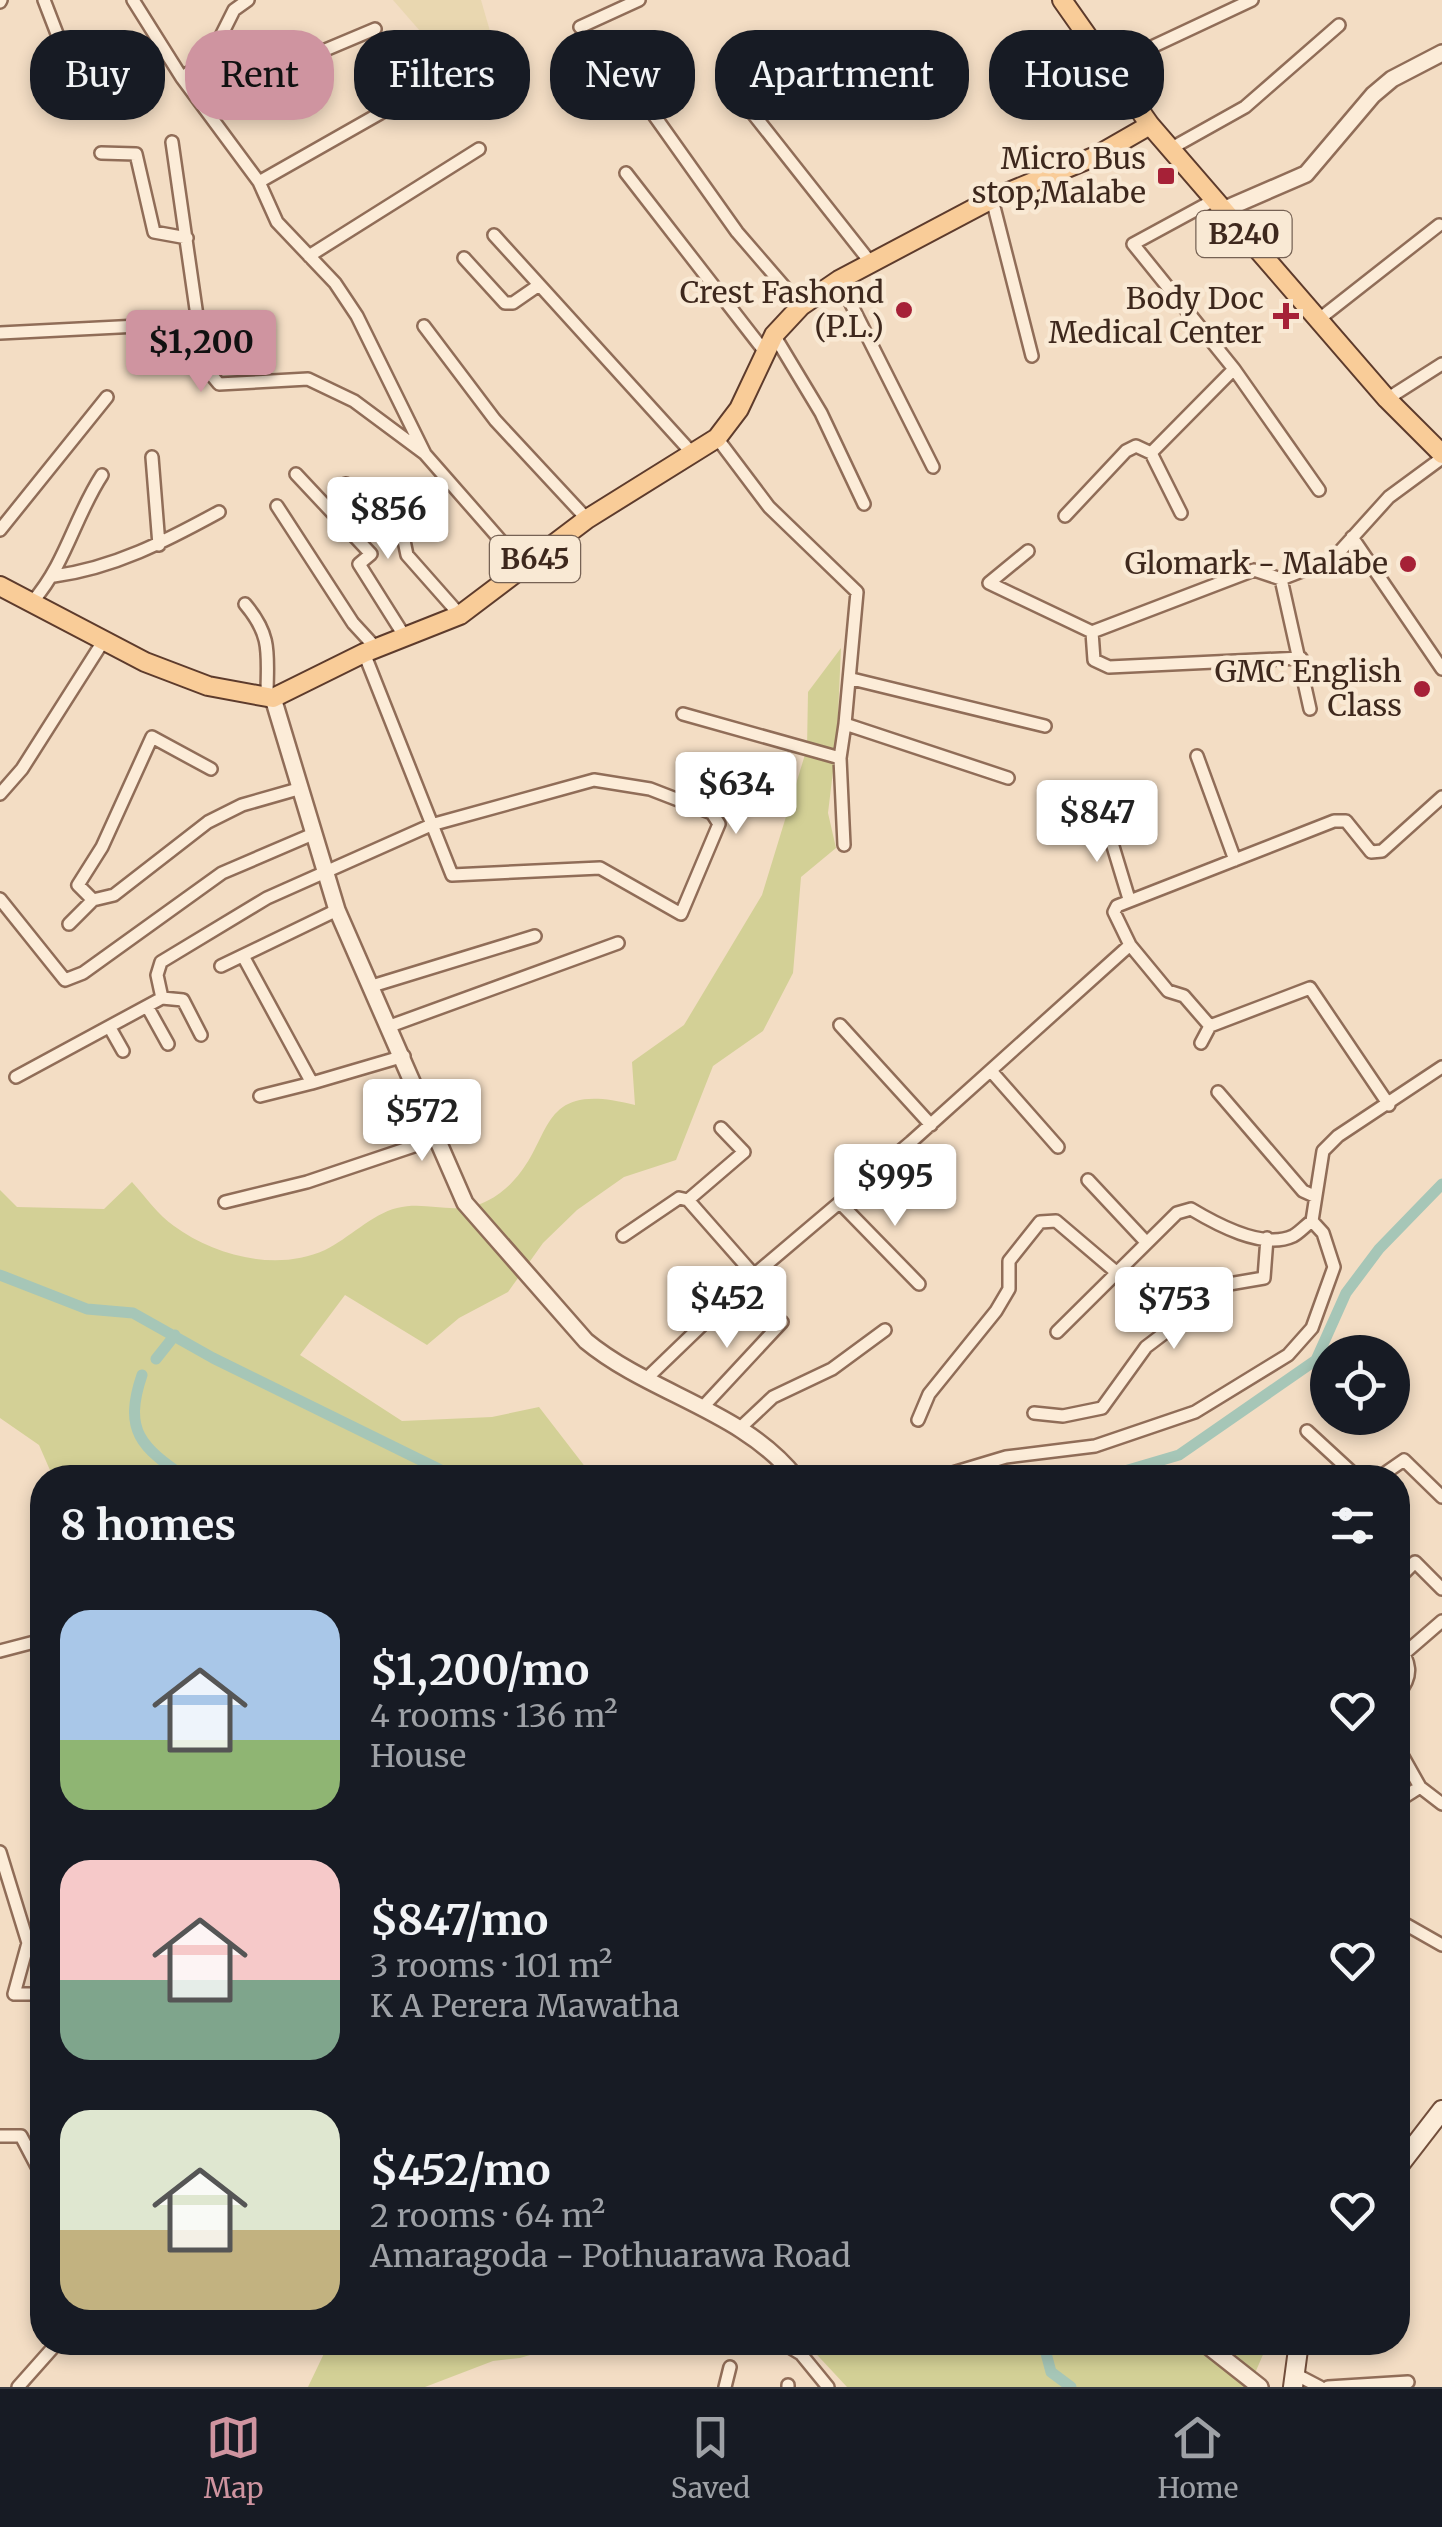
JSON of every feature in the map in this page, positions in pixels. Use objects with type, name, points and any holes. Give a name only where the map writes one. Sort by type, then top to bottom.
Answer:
[{"type":"main road","name":"B240","points":[[1062,0],[1081,30]]},
{"type":"main road","name":"B240","points":[[1147,120],[1318,320],[1442,456]]},
{"type":"main road","name":"B645","points":[[270,697],[460,615],[587,519],[718,438],[739,409],[769,344],[801,306],[839,280],[992,199],[1096,156],[1150,124]]},
{"type":"main road","points":[[0,586],[104,640],[208,686],[270,697]]},
{"type":"main road","points":[[1410,2151],[1442,2110]]},
{"type":"main road","points":[[1294,2380],[1297,2355]]},
{"type":"street","points":[[44,0],[56,30]]},
{"type":"street","points":[[133,0],[185,82]]},
{"type":"street","points":[[182,78],[211,56],[234,10],[248,0]]},
{"type":"street","points":[[580,26],[639,0]]},
{"type":"street","points":[[1164,41],[1252,0]]},
{"type":"street","points":[[1170,149],[1244,107],[1339,25]]},
{"type":"street","points":[[334,46],[375,29]]},
{"type":"street","points":[[1319,490],[1234,369],[1133,244],[1219,205],[1306,174],[1373,95],[1392,79],[1442,54]]},
{"type":"street","points":[[213,120],[259,182],[278,222],[357,316],[425,454]]},
{"type":"street","points":[[259,182],[368,120]]},
{"type":"street","points":[[657,120],[737,232],[801,306]]},
{"type":"street","points":[[758,120],[871,264]]},
{"type":"street","points":[[172,142],[208,372],[219,384],[308,379],[354,402],[425,454],[524,567]]},
{"type":"street","points":[[309,256],[478,149]]},
{"type":"street","points":[[101,153],[136,154],[154,232],[187,238]]},
{"type":"street","points":[[626,174],[821,412],[864,504]]},
{"type":"street","points":[[992,199],[1032,356]]},
{"type":"street","points":[[1318,320],[1438,225]]},
{"type":"street","points":[[494,235],[692,453]]},
{"type":"street","points":[[464,258],[505,302],[512,303],[540,285]]},
{"type":"street","points":[[839,280],[933,466]]},
{"type":"street","points":[[0,334],[198,324]]},
{"type":"street","points":[[424,326],[495,420],[587,519]]},
{"type":"street","points":[[1387,398],[1442,364]]},
{"type":"street","points":[[1150,453],[1234,369]]},
{"type":"street","points":[[0,530],[107,396]]},
{"type":"street","points":[[718,438],[768,507],[857,592],[852,679],[840,758],[844,845]]},
{"type":"street","points":[[1065,516],[1126,451],[1136,446],[1150,453],[1181,513]]},
{"type":"street","points":[[1028,551],[989,583],[1092,632],[1254,570],[1281,579],[1333,559],[1389,497],[1442,456]]},
{"type":"street","points":[[152,457],[159,545]]},
{"type":"street","points":[[296,474],[370,554],[359,564],[406,637]]},
{"type":"street","points":[[33,601],[54,576],[74,532],[76,514],[102,475]]},
{"type":"street","points":[[346,484],[402,531],[407,554],[460,615]]},
{"type":"street","points":[[162,998],[157,974],[161,962],[267,898],[431,826],[594,780],[650,789],[712,813],[719,824],[680,914],[600,868],[452,875],[431,826],[370,651],[277,506]]},
{"type":"street","points":[[54,576],[87,572],[159,545],[218,512]]},
{"type":"street","points":[[1352,537],[1442,670]]},
{"type":"street","points":[[1281,579],[1310,709]]},
{"type":"street","points":[[245,604],[264,626],[270,697],[338,910],[465,1204],[586,1341],[646,1380],[738,1429],[781,1465]]},
{"type":"street","points":[[1092,632],[1094,660],[1109,667],[1301,658]]},
{"type":"street","points":[[0,794],[22,769],[104,640]]},
{"type":"street","points":[[852,679],[1045,726]]},
{"type":"street","points":[[683,714],[840,758]]},
{"type":"street","points":[[845,724],[1008,778]]},
{"type":"street","points":[[94,900],[78,884],[102,847],[152,737],[211,769]]},
{"type":"street","points":[[1197,756],[1234,860]]},
{"type":"street","points":[[69,924],[94,900],[114,895],[208,822],[242,805],[298,789]]},
{"type":"street","points":[[1210,1026],[1184,996],[1168,990],[1130,944],[1114,912],[1129,899],[1340,820],[1371,852],[1382,852],[1442,797]]},
{"type":"street","points":[[1104,820],[1129,899]]},
{"type":"street","points":[[0,899],[65,980],[83,973],[222,873],[313,834]]},
{"type":"street","points":[[221,966],[338,910]]},
{"type":"street","points":[[372,986],[535,936]]},
{"type":"street","points":[[390,1026],[618,943]]},
{"type":"street","points":[[646,1380],[754,1275],[931,1125],[1130,944]]},
{"type":"street","points":[[243,956],[312,1083]]},
{"type":"street","points":[[1201,1044],[1210,1026],[1310,988],[1389,1105]]},
{"type":"street","points":[[16,1077],[162,998],[184,1000],[201,1035]]},
{"type":"street","points":[[148,1008],[168,1044]]},
{"type":"street","points":[[840,1025],[931,1125]]},
{"type":"street","points":[[110,1028],[123,1052]]},
{"type":"street","points":[[260,1096],[404,1056]]},
{"type":"street","points":[[979,1465],[1006,1457],[1095,1446],[1178,1418],[1288,1355],[1312,1328],[1334,1267],[1328,1242],[1312,1221],[1323,1151],[1338,1136],[1442,1067]]},
{"type":"street","points":[[992,1071],[1058,1148]]},
{"type":"street","points":[[1218,1092],[1303,1191],[1314,1196]]},
{"type":"street","points":[[688,1200],[744,1152],[720,1128]]},
{"type":"street","points":[[225,1202],[307,1182],[436,1139]]},
{"type":"street","points":[[1088,1180],[1146,1242]]},
{"type":"street","points":[[622,1236],[679,1198],[688,1200],[754,1275]]},
{"type":"street","points":[[841,1204],[919,1284]]},
{"type":"street","points":[[1057,1332],[1177,1213],[1191,1209],[1220,1226],[1267,1238],[1292,1237],[1312,1221]]},
{"type":"street","points":[[918,1420],[930,1394],[996,1311],[1009,1289],[1009,1261],[1040,1222],[1056,1221],[1116,1272]]},
{"type":"street","points":[[1034,1413],[1063,1416],[1109,1402],[1146,1347],[1229,1284],[1264,1278],[1267,1238]]},
{"type":"street","points":[[702,1408],[782,1322]]},
{"type":"street","points":[[738,1429],[773,1397],[832,1370],[885,1330]]},
{"type":"street","points":[[1307,1431],[1344,1465]]},
{"type":"street","points":[[1410,1466],[1442,1497]]},
{"type":"street","points":[[1410,1567],[1415,1562],[1442,1589]]},
{"type":"street","points":[[1410,1649],[1442,1620]]},
{"type":"street","points":[[0,1650],[30,1643]]},
{"type":"street","points":[[1410,1769],[1420,1787],[1442,1804]]},
{"type":"street","points":[[1410,1793],[1420,1787]]},
{"type":"street","points":[[0,1852],[28,1943],[7,1995]]},
{"type":"street","points":[[1410,1927],[1442,1945]]},
{"type":"street","points":[[0,2136],[22,2136],[30,2144]]},
{"type":"street","points":[[18,2387],[46,2355]]},
{"type":"street","points":[[802,2355],[828,2387]]},
{"type":"street","points":[[1219,2355],[1260,2387]]},
{"type":"street","points":[[725,2387],[730,2367]]},
{"type":"street","points":[[1294,2380],[1320,2387]]},
{"type":"street","points":[[1328,2387],[1408,2382]]},
{"type":"shaded area","points":[[393,0],[481,0],[490,30],[419,30]]},
{"type":"shaded area","points":[[841,648],[837,738],[828,813],[836,848],[801,877],[793,973],[763,1031],[713,1066],[676,1160],[624,1177],[577,1210],[543,1243],[508,1292],[459,1318],[427,1345],[345,1295],[300,1355],[402,1421],[492,1417],[539,1407],[584,1465],[48,1465],[39,1445],[0,1418],[0,1190],[17,1207],[104,1209],[132,1182],[163,1216],[190,1237],[247,1258],[287,1260],[325,1250],[397,1208],[460,1208],[486,1202],[518,1175],[560,1109],[577,1101],[601,1099],[635,1105],[632,1062],[684,1025],[762,895],[807,748],[808,692]]},
{"type":"shaded area","points":[[323,2355],[530,2355],[493,2361],[425,2387],[308,2387]]},
{"type":"shaded area","points":[[817,2355],[1263,2355],[1249,2387],[847,2387]]},
{"type":"waterway","points":[[1145,1465],[1179,1455],[1316,1360],[1346,1293],[1379,1249],[1442,1184]]},
{"type":"waterway","points":[[0,1275],[87,1309],[133,1313],[213,1358],[431,1465]]},
{"type":"waterway","points":[[156,1359],[175,1335]]},
{"type":"waterway","points":[[142,1375],[136,1424],[147,1447],[168,1465]]},
{"type":"waterway","points":[[1046,2355],[1051,2372],[1071,2387]]},
{"type":"place","name":"Micro Bus stop,Malabe","points":[[1166,176]]},
{"type":"place","name":"Crest Fashond (P.L.)","points":[[904,310]]},
{"type":"place","name":"Body Doc Medical Center","points":[[1286,316]]},
{"type":"place","name":"Glomark - Malabe","points":[[1408,564]]},
{"type":"place","name":"GMC English Class","points":[[1422,689]]}]
